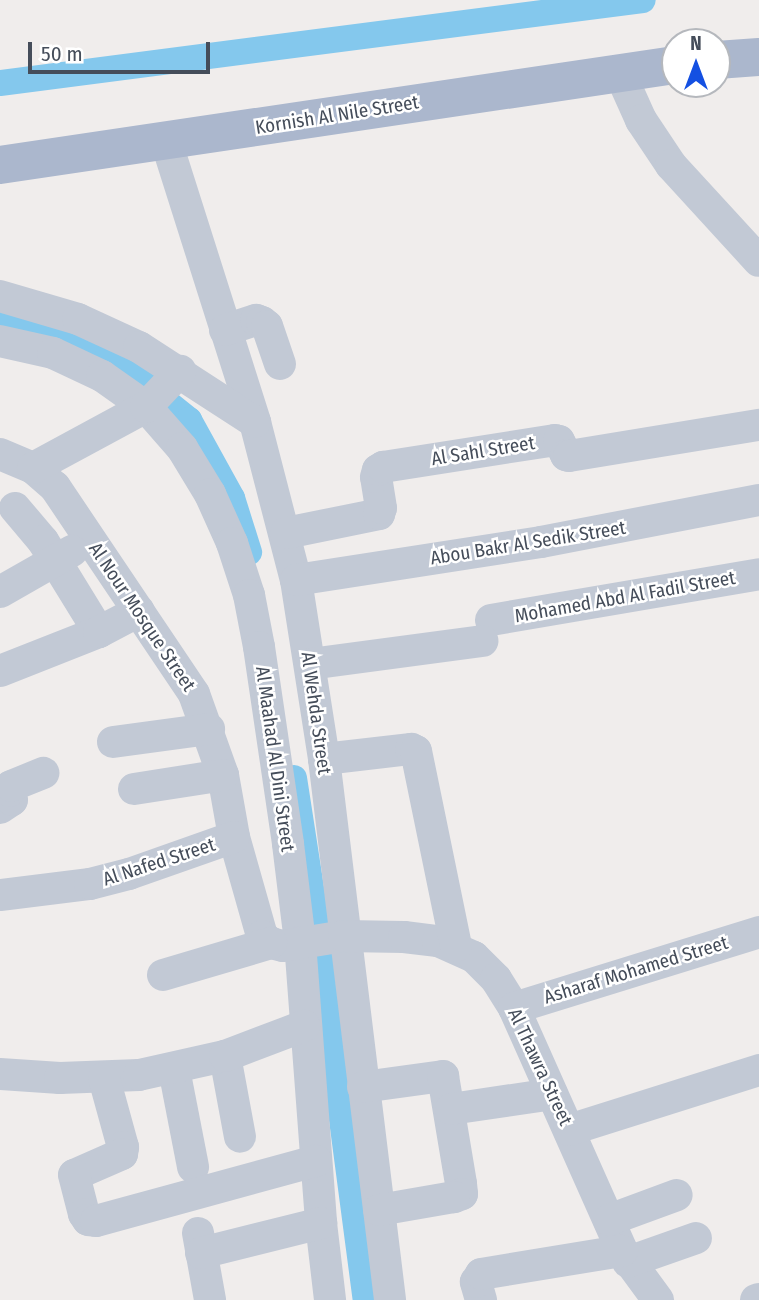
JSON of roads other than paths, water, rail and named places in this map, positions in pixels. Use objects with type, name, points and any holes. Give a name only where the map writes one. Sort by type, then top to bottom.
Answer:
[{"type":"main road","points":[[731,59],[759,57]]},
{"type":"main road","name":"Kornish Al Nile Street","points":[[0,165],[661,66]]},
{"type":"street","points":[[619,71],[641,120],[671,165],[759,261]]},
{"type":"street","name":"Al Wehda Street","points":[[166,141],[255,422],[286,533],[296,580],[324,759],[390,1300]]},
{"type":"street","points":[[0,296],[78,319],[139,347],[180,371],[255,422]]},
{"type":"street","points":[[225,330],[256,320],[262,322],[267,326],[280,364]]},
{"type":"street","name":"Al Maahad Al Dini Street","points":[[0,341],[52,353],[102,376],[146,407],[182,448],[210,494],[232,543],[249,595],[275,746],[285,942],[304,1026],[330,1300]]},
{"type":"street","points":[[99,632],[55,561],[8,514],[37,471],[146,407],[180,371]]},
{"type":"street","name":"Al Sahl Street","points":[[286,533],[379,514],[381,508],[376,477],[378,470],[383,467],[555,440],[559,441],[569,456],[759,425]]},
{"type":"street","name":"Al Nour Mosque Street","points":[[0,454],[37,471],[55,487],[194,694],[209,729],[223,775],[234,837],[257,925],[262,936],[285,942]]},
{"type":"street","name":"Abou Bakr Al Sedik Street","points":[[296,580],[553,540],[759,500]]},
{"type":"street","points":[[0,593],[91,540]]},
{"type":"street","name":"Mohamed Abd Al Fadil Street","points":[[310,664],[759,574]]},
{"type":"street","points":[[0,671],[99,632],[139,611]]},
{"type":"street","points":[[113,742],[209,729]]},
{"type":"street","points":[[324,759],[411,749],[416,751],[456,947]]},
{"type":"street","points":[[0,808],[12,800],[9,792],[11,786],[43,773]]},
{"type":"street","points":[[134,789],[223,775]]},
{"type":"street","name":"Al Nafed Street","points":[[2,886],[90,884],[129,874],[234,837]]},
{"type":"street","name":"Asharaf Mohamed Street","points":[[514,1009],[759,932]]},
{"type":"street","points":[[163,975],[285,942],[344,936]]},
{"type":"street","name":"Al Thawra Street","points":[[344,936],[404,937],[456,947],[474,957],[496,979],[514,1009],[625,1256],[658,1300]]},
{"type":"street","points":[[0,1074],[104,1078],[174,1069],[225,1056],[304,1026]]},
{"type":"street","points":[[225,1056],[240,1137]]},
{"type":"street","points":[[174,1069],[193,1167]]},
{"type":"street","points":[[569,1130],[759,1070]]},
{"type":"street","points":[[363,1087],[438,1074],[446,1083],[451,1109],[462,1194],[379,1210]]},
{"type":"street","points":[[104,1078],[123,1147],[122,1154],[74,1175],[88,1220],[96,1222],[316,1161]]},
{"type":"street","points":[[451,1109],[552,1094]]},
{"type":"street","points":[[610,1220],[677,1195]]},
{"type":"street","points":[[210,1300],[199,1242],[321,1223]]},
{"type":"street","points":[[481,1300],[476,1282],[481,1274],[625,1256],[696,1238]]},
{"type":"waterway","points":[[0,83],[643,0]]},
{"type":"waterway","points":[[0,316],[108,355],[189,420],[232,498],[249,552]]},
{"type":"waterway","points":[[294,778],[314,907],[366,1300]]}]
